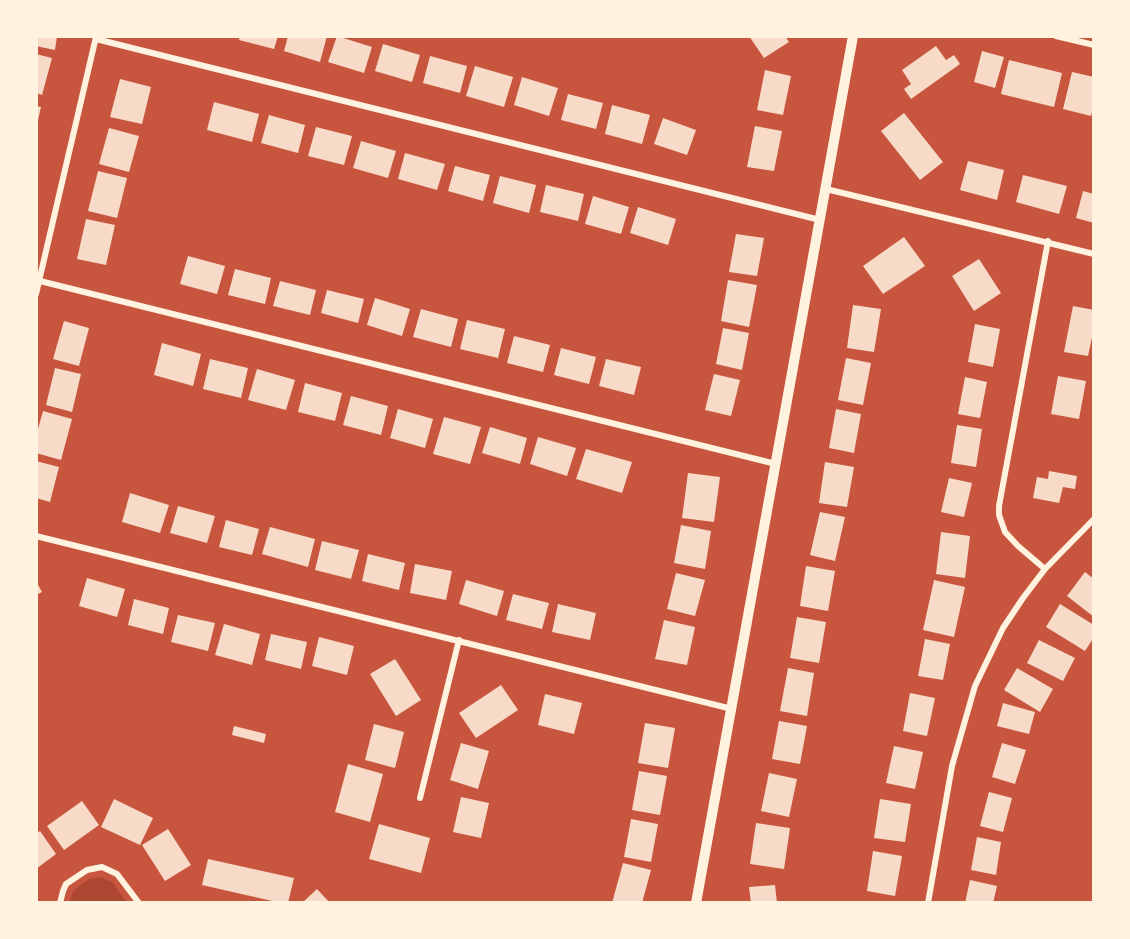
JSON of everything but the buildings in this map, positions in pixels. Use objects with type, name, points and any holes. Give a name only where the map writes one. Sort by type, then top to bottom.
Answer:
[{"type":"street","points":[[696,903],[853,36]]},
{"type":"street","points":[[1056,36],[1094,45]]},
{"type":"street","points":[[36,294],[96,38],[820,220]]},
{"type":"street","points":[[826,189],[1094,254]]},
{"type":"street","points":[[1045,569],[1005,532],[999,515],[999,506],[1048,242]]},
{"type":"street","points":[[38,281],[776,464]]},
{"type":"street","points":[[928,903],[955,755],[975,686],[1003,628],[1023,598],[1045,569],[1094,519]]},
{"type":"street","points":[[36,536],[732,709]]},
{"type":"street","points":[[420,798],[459,640]]},
{"type":"street","points":[[60,903],[66,884],[87,870],[102,867],[117,874],[139,903]]},
{"type":"shaded area","points":[[100,877],[112,882],[127,903],[69,903],[74,890],[89,879]]}]
